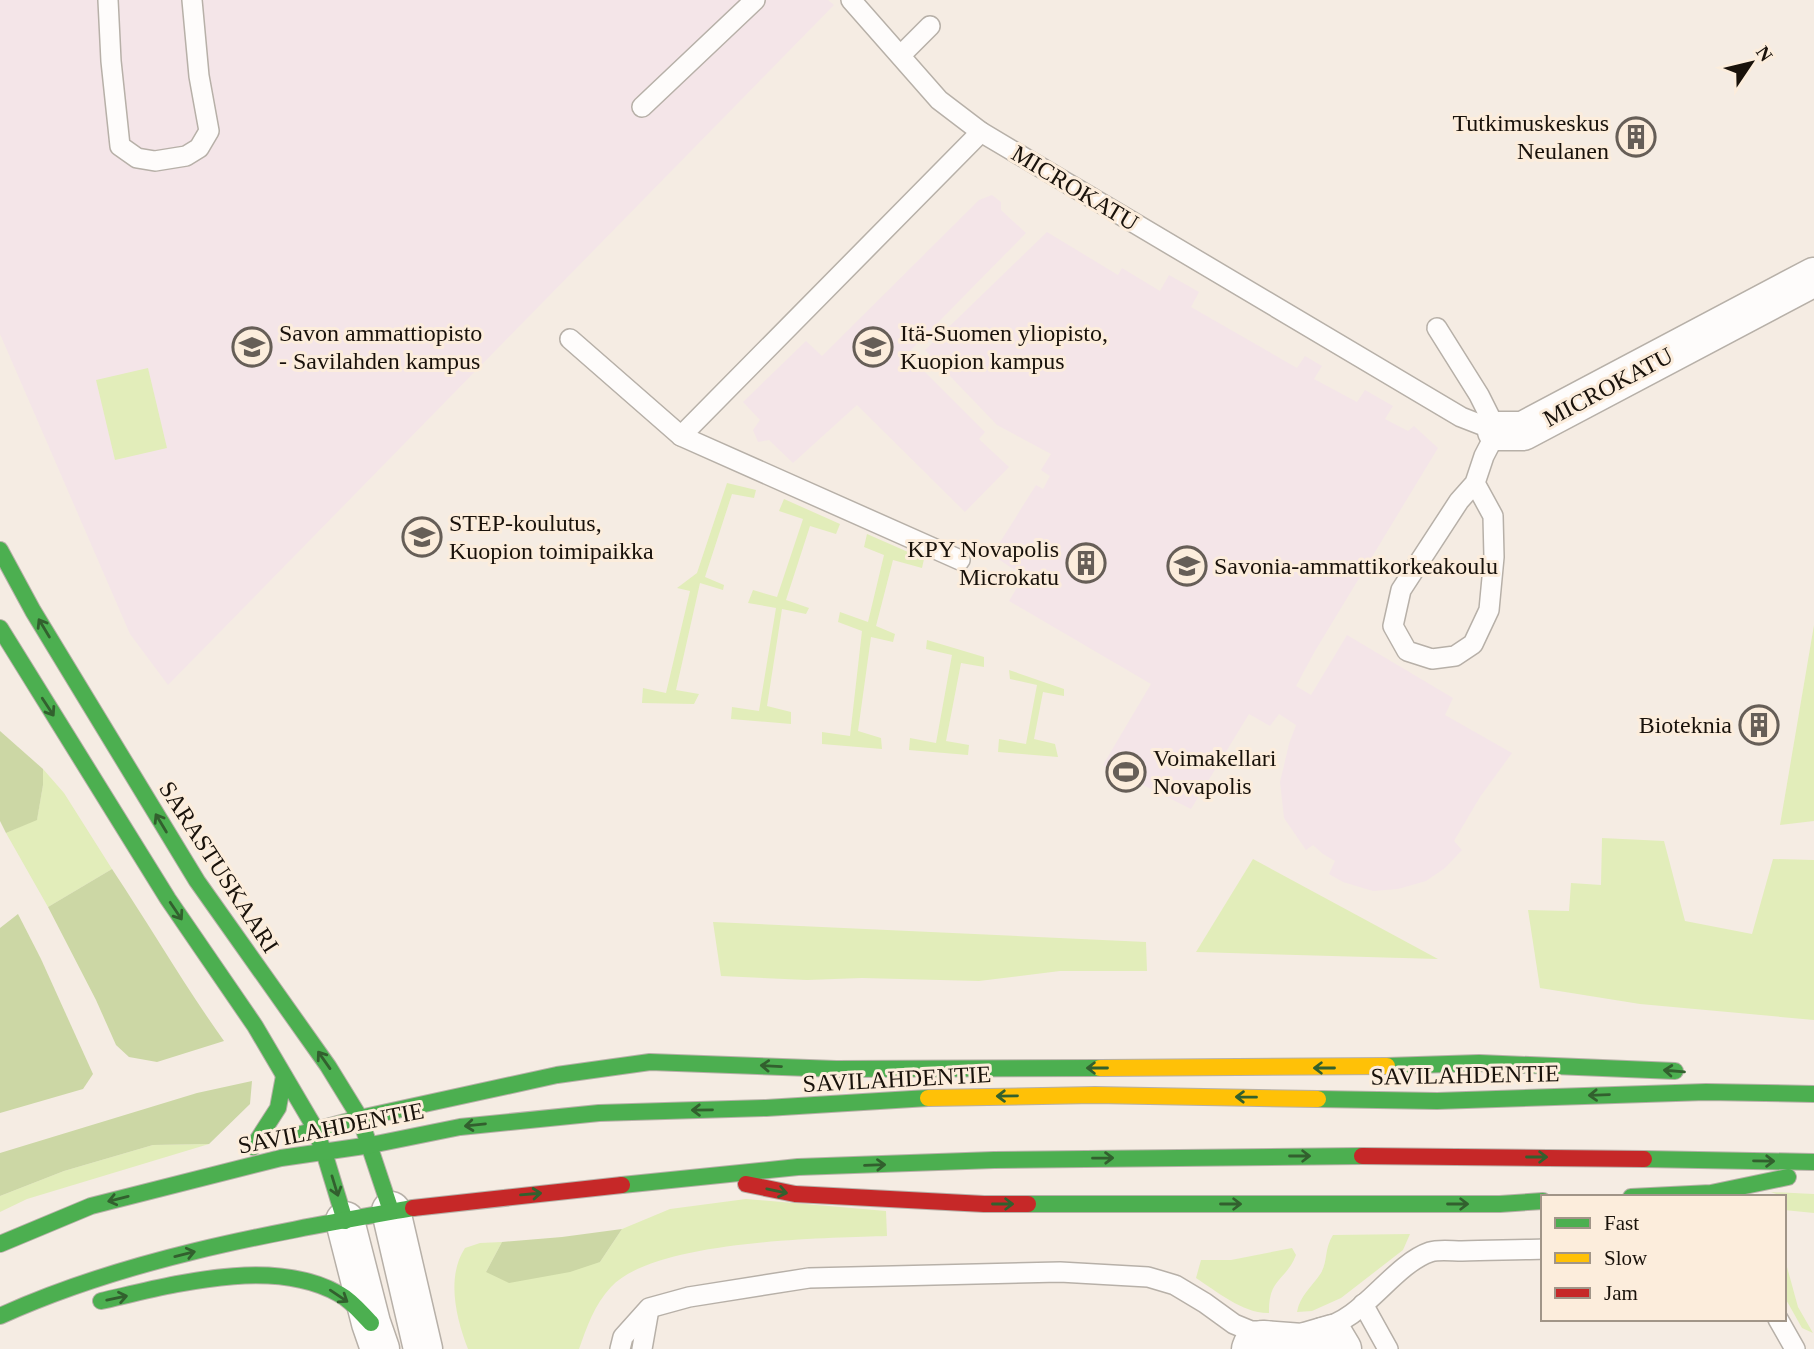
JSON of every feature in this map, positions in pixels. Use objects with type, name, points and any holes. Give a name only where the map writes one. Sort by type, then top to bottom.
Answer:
[{"type":"main road","name":"SARASTUSKAARI","points":[[0,550],[33,611],[197,881],[328,1066],[360,1118],[391,1211]]},
{"type":"main road","points":[[0,628],[168,899],[255,1026],[316,1129],[345,1221]]},
{"type":"main road","points":[[208,1176],[253,1147],[316,1129],[557,1075],[650,1062],[836,1069],[1347,1068],[1479,1063],[1686,1072]]},
{"type":"main road","points":[[253,1147],[278,1108],[285,1076]]},
{"type":"main road","points":[[1738,1077],[1764,1079],[1814,1092]]},
{"type":"main road","name":"SAVILAHDENTIE","points":[[0,1244],[91,1206],[281,1158],[370,1145],[460,1127],[599,1113],[766,1108],[904,1098],[1197,1096],[1437,1101],[1706,1092],[1814,1092]]},
{"type":"main road","points":[[0,1316],[26,1303],[108,1275],[184,1254],[433,1203],[798,1167],[1207,1156],[1444,1156],[1814,1162]]},
{"type":"main road","points":[[1710,1195],[1814,1172]]},
{"type":"main road","points":[[710,1177],[795,1194],[984,1204],[1500,1204],[1541,1201]]},
{"type":"main road","points":[[89,1304],[213,1280],[266,1276],[300,1278],[338,1293],[376,1336]]},
{"type":"main road","points":[[26,1303],[66,1309]]},
{"type":"street","name":"MICROKATU","points":[[1497,431],[1523,431],[1814,276]]},
{"type":"street","points":[[391,1211],[422,1349]]},
{"type":"street","points":[[345,1221],[376,1336]]},
{"type":"street","points":[[1251,1349],[1253,1344],[1263,1340],[1302,1343],[1333,1334],[1342,1349]]},
{"type":"lane","points":[[108,0],[120,146],[138,158],[156,161],[186,156],[199,148],[209,131],[192,0]]},
{"type":"lane","points":[[642,107],[755,0]]},
{"type":"lane","name":"MICROKATU","points":[[851,0],[939,100],[981,132],[1461,417],[1497,431]]},
{"type":"lane","points":[[901,55],[930,26]]},
{"type":"lane","points":[[681,436],[981,132]]},
{"type":"lane","points":[[1437,328],[1479,395],[1497,431],[1484,456],[1475,483],[1459,501],[1401,590],[1393,626],[1407,651],[1432,659],[1455,656],[1473,644],[1489,610],[1494,557],[1493,516],[1475,483]]},
{"type":"lane","points":[[570,339],[681,436],[960,560]]},
{"type":"lane","points":[[620,1349],[623,1337],[649,1308],[689,1297],[809,1278],[1060,1272],[1148,1277],[1175,1285],[1234,1324],[1251,1331],[1326,1327],[1363,1304],[1411,1262],[1431,1251],[1541,1249]]},
{"type":"lane","points":[[1363,1304],[1388,1349]]},
{"type":"lane","points":[[642,1349],[649,1308]]},
{"type":"lane","points":[[1779,1321],[1795,1349]]},
{"type":"shaded area","name":"Savon ammattiopisto - Savilahden kampus","points":[[0,0],[828,0],[834,5],[168,685],[130,634],[0,334]]},
{"type":"shaded area","name":"Itä-Suomen yliopisto, Kuopion kampus","points":[[992,195],[1001,202],[1001,210],[1026,233],[907,354],[985,432],[979,439],[1009,467],[965,512],[857,405],[793,463],[769,440],[758,442],[753,430],[760,420],[743,402],[806,341],[822,356],[979,200]]},
{"type":"shaded area","name":"Savonia-ammattikorkeakoulu","points":[[1047,232],[1118,275],[1122,268],[1160,291],[1169,275],[1199,292],[1191,307],[1297,368],[1305,356],[1322,366],[1314,379],[1357,402],[1365,390],[1393,406],[1385,419],[1408,431],[1414,426],[1438,448],[1296,686],[1311,695],[1347,635],[1453,698],[1445,715],[1512,753],[1480,797],[1454,841],[1462,850],[1445,868],[1426,881],[1398,889],[1373,891],[1343,882],[1329,874],[1335,861],[1313,845],[1306,850],[1284,818],[1280,782],[1296,725],[1279,714],[1270,726],[1249,714],[1191,809],[1103,765],[1151,684],[1009,601],[1024,576],[992,555],[1036,485],[1043,489],[1050,476],[1041,470],[1051,454],[997,425],[925,350]]},
{"type":"green space","points":[[148,368],[167,448],[115,460],[96,380]]},
{"type":"green space","points":[[727,483],[756,490],[754,498],[732,494],[705,577],[724,585],[723,590],[700,583],[676,690],[699,694],[694,704],[642,703],[643,688],[666,693],[690,591],[677,588],[697,573]]},
{"type":"green space","points":[[784,499],[840,524],[836,534],[810,526],[786,600],[809,608],[806,614],[782,609],[767,706],[791,712],[791,724],[731,719],[732,707],[759,711],[776,608],[748,603],[753,590],[777,597],[803,519],[779,511]]},
{"type":"green space","points":[[867,534],[924,559],[922,568],[893,560],[876,626],[895,634],[893,642],[871,637],[858,731],[881,738],[882,749],[822,744],[822,732],[850,736],[862,631],[838,622],[840,612],[868,622],[884,555],[864,547]]},
{"type":"green space","points":[[1814,625],[1814,821],[1780,825]]},
{"type":"green space","points":[[927,640],[984,657],[984,667],[961,663],[946,741],[969,745],[968,755],[909,750],[910,738],[936,743],[952,655],[926,649]]},
{"type":"green space","points":[[1009,670],[1064,689],[1064,696],[1043,692],[1034,739],[1055,744],[1058,757],[998,752],[999,739],[1026,744],[1037,685],[1010,679]]},
{"type":"green space","points":[[0,731],[43,769],[37,820],[6,833],[0,821]]},
{"type":"green space","points":[[43,769],[64,793],[112,869],[48,907],[6,833],[37,819]]},
{"type":"green space","points":[[1602,838],[1664,841],[1685,921],[1752,934],[1773,859],[1814,860],[1814,1020],[1640,1004],[1540,988],[1528,910],[1569,911],[1571,883],[1601,885]]},
{"type":"green space","points":[[1253,859],[1438,959],[1196,952]]},
{"type":"green space","points":[[112,869],[224,1041],[157,1062],[129,1057],[116,1045],[48,907]]},
{"type":"green space","points":[[18,914],[93,1074],[83,1089],[0,1113],[0,928]]},
{"type":"green space","points":[[713,922],[1146,942],[1147,971],[1060,971],[979,981],[862,978],[807,980],[721,976]]},
{"type":"green space","points":[[252,1081],[250,1104],[209,1144],[153,1145],[64,1171],[0,1196],[0,1153],[197,1093]]},
{"type":"green space","points":[[209,1144],[27,1199],[0,1212],[0,1196],[64,1171],[153,1145]]},
{"type":"green space","points":[[1771,1192],[1814,1194],[1814,1213],[1786,1210],[1786,1195]]},
{"type":"green space","points":[[746,1199],[886,1211],[887,1236],[742,1245],[663,1259],[633,1271],[611,1287],[588,1324],[579,1349],[468,1349],[457,1311],[454,1285],[459,1259],[465,1248],[480,1243],[502,1242],[486,1272],[600,1262],[622,1229],[670,1209]]},
{"type":"green space","points":[[622,1229],[600,1262],[570,1272],[509,1283],[486,1272],[502,1242]]},
{"type":"green space","points":[[1410,1234],[1403,1250],[1341,1298],[1312,1311],[1297,1312],[1304,1296],[1323,1268],[1333,1235]]},
{"type":"green space","points":[[1292,1248],[1296,1255],[1274,1286],[1269,1313],[1240,1306],[1196,1278],[1201,1260],[1231,1260]]},
{"type":"green space","points":[[1786,1263],[1798,1307],[1813,1333],[1802,1328],[1786,1300]]},
{"type":"traffic: fast","points":[[0,550],[33,611],[197,881],[328,1066],[360,1118],[391,1211]]},
{"type":"traffic: fast","points":[[0,628],[168,899],[255,1026],[312,1123],[324,1152],[345,1221]]},
{"type":"traffic: fast","points":[[294,1136],[360,1118],[557,1075],[650,1062],[836,1069],[1100,1068]]},
{"type":"traffic: fast","points":[[1387,1066],[1479,1063],[1675,1071]]},
{"type":"traffic: fast","points":[[253,1147],[278,1108],[284,1076]]},
{"type":"traffic: fast","points":[[1318,1099],[1437,1101],[1706,1092],[1814,1094]]},
{"type":"traffic: fast","points":[[0,1244],[91,1206],[281,1158],[371,1145],[460,1127],[599,1113],[766,1108],[928,1098]]},
{"type":"traffic: fast","points":[[622,1185],[798,1167],[994,1160],[1362,1156]]},
{"type":"traffic: fast","points":[[1644,1159],[1814,1162]]},
{"type":"traffic: fast","points":[[1671,1195],[1711,1193],[1788,1177]]},
{"type":"traffic: fast","points":[[1028,1204],[1500,1204],[1541,1201]]},
{"type":"traffic: fast","points":[[0,1316],[49,1295],[151,1262],[308,1227],[413,1208]]},
{"type":"traffic: fast","points":[[101,1301],[222,1277],[284,1277],[312,1283],[339,1294],[371,1323]]},
{"type":"traffic: slow","points":[[1100,1068],[1387,1066]]},
{"type":"traffic: slow","points":[[928,1098],[1095,1095],[1318,1099]]},
{"type":"traffic: jam","points":[[1362,1156],[1644,1159]]},
{"type":"traffic: jam","points":[[746,1184],[795,1194],[1028,1204]]},
{"type":"traffic: jam","points":[[413,1208],[622,1185]]},
{"type":"place","name":"Tutkimuskeskus Neulanen","points":[[1636,137]]},
{"type":"place","name":"Savon ammattiopisto - Savilahden kampus","points":[[252,347]]},
{"type":"place","name":"Itä-Suomen yliopisto, Kuopion kampus","points":[[873,347]]},
{"type":"place","name":"STEP-koulutus, Kuopion toimipaikka","points":[[422,537]]},
{"type":"place","name":"KPY Novapolis Microkatu","points":[[1086,563]]},
{"type":"place","name":"Savonia-ammattikorkeakoulu","points":[[1187,566]]},
{"type":"place","name":"Bioteknia","points":[[1759,725]]},
{"type":"place","name":"Voimakellari Novapolis","points":[[1126,772]]}]
